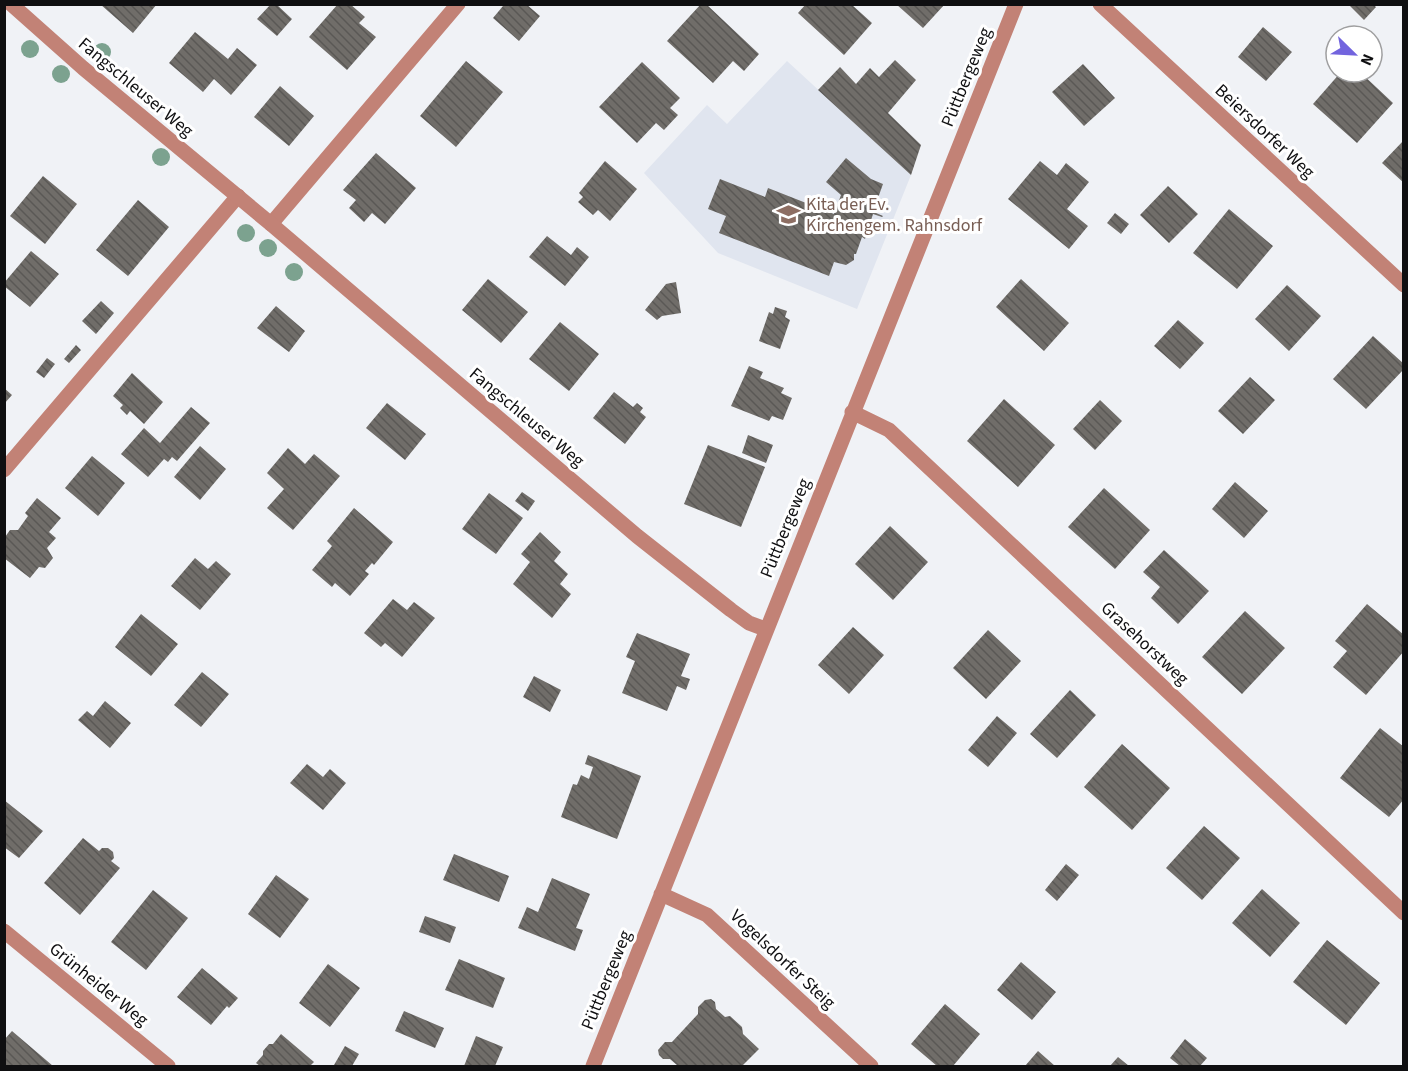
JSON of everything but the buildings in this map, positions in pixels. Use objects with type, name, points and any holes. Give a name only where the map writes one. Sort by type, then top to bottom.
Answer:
[{"type":"street","name":"Fangschleuser Weg","points":[[11,4],[83,69],[238,196],[637,536],[730,610],[765,629]]},
{"type":"street","points":[[271,224],[458,4]]},
{"type":"street","name":"Püttbergeweg","points":[[592,1066],[1016,4]]},
{"type":"street","name":"Beiersdorfer Weg","points":[[1100,4],[1404,285]]},
{"type":"street","points":[[6,467],[238,196]]},
{"type":"street","name":"Grasehorstweg","points":[[852,412],[889,430],[1404,913]]},
{"type":"street","name":"Vogelsdorfer Steig","points":[[661,894],[707,915],[871,1066]]},
{"type":"street","name":"Grünheider Weg","points":[[4,931],[168,1066]]},
{"type":"shaded area","name":"Kita der Ev. Kirchengem. Rahnsdorf","points":[[787,61],[911,175],[857,309],[718,253],[644,173],[707,105],[727,124]]},
{"type":"place","name":"Kita der Ev. Kirchengem. Rahnsdorf","points":[[788,214]]}]
